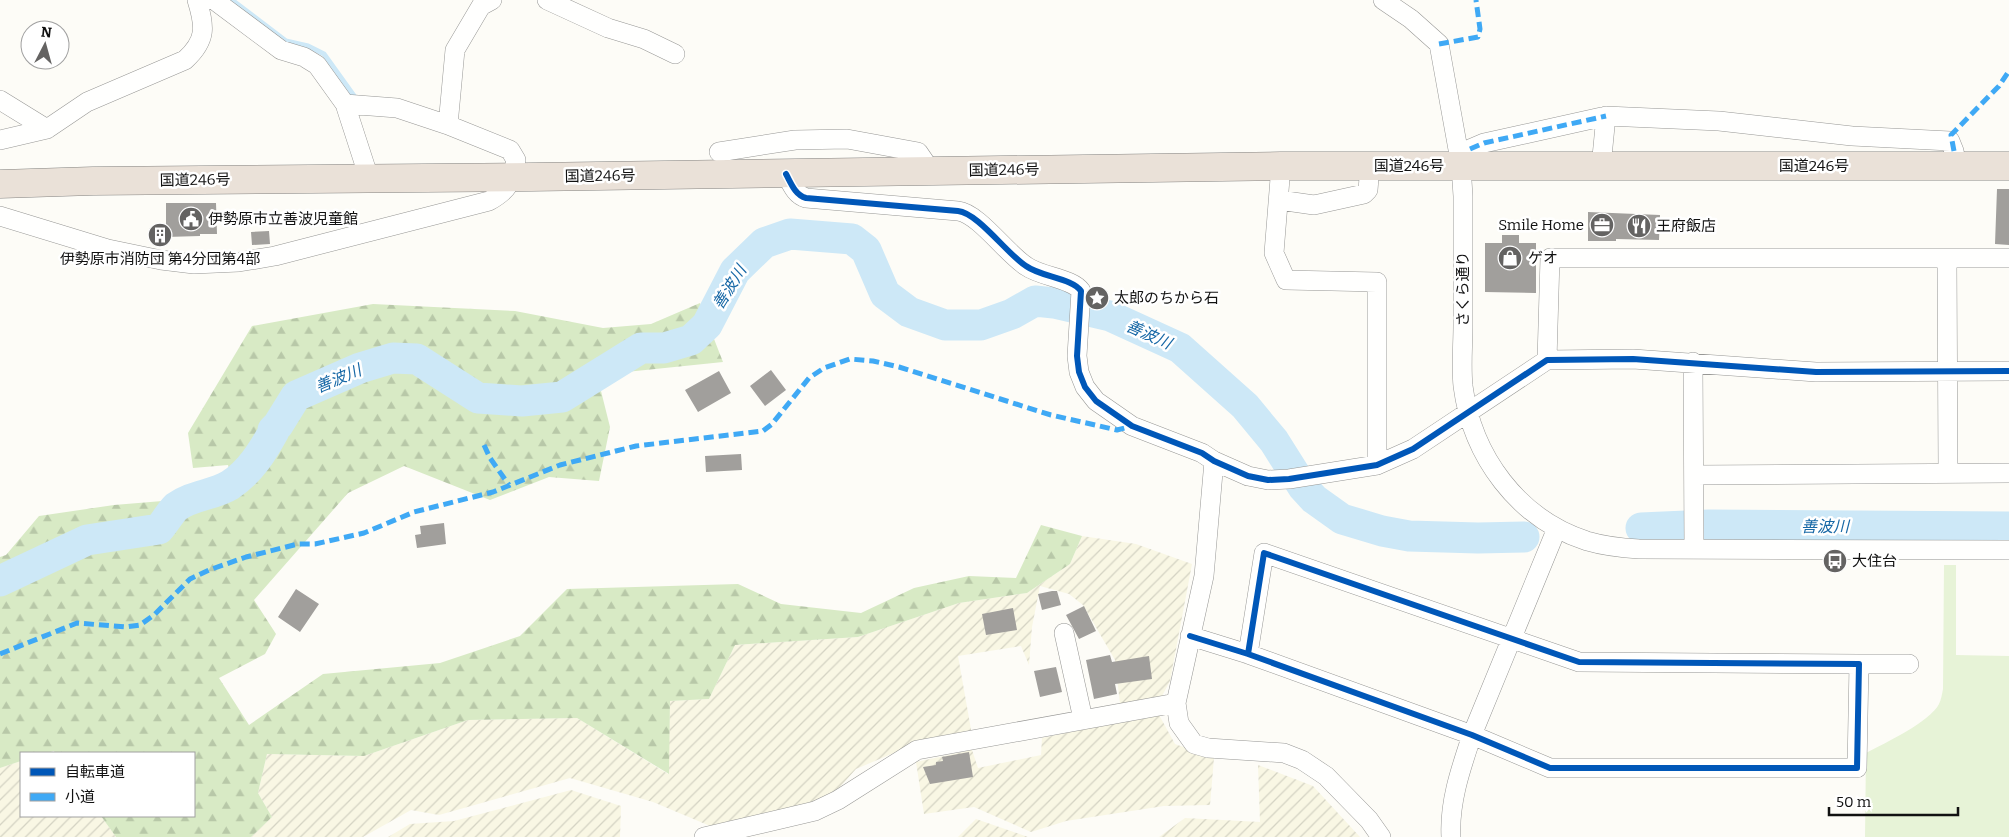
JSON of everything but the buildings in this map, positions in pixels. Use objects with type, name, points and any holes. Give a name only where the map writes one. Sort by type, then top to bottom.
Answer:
[{"type":"highway","name":"国道246号","points":[[0,184],[93,181],[1370,166],[1466,158],[1601,167],[2009,166]]},
{"type":"street","points":[[0,140],[47,129],[87,102],[185,60],[197,49],[202,34],[202,17],[197,0]]},
{"type":"street","points":[[214,0],[281,50],[304,57],[317,65],[345,104],[369,178]]},
{"type":"street","points":[[448,126],[455,50],[480,6],[492,0]]},
{"type":"street","points":[[547,0],[608,28],[644,38],[675,54]]},
{"type":"street","name":"さくら通り","points":[[1382,0],[1411,19],[1439,44],[1466,158],[1463,196],[1463,385],[1478,443],[1497,476],[1530,510],[1558,528],[1586,541],[1616,548],[2009,550]]},
{"type":"street","points":[[0,100],[47,129]]},
{"type":"street","points":[[0,216],[108,249],[161,260],[194,264],[239,262],[275,256],[489,201],[503,193],[513,177],[516,160],[510,150],[397,108],[345,104]]},
{"type":"street","points":[[1466,158],[1492,141],[1606,116],[1719,121],[1852,136],[1950,141],[1957,166]]},
{"type":"street","points":[[1601,167],[1606,116]]},
{"type":"street","points":[[1848,166],[1852,136]]},
{"type":"street","points":[[719,152],[795,140],[847,139],[918,152],[931,171]]},
{"type":"street","points":[[1281,166],[1274,253],[1286,280],[1377,282],[1377,465]]},
{"type":"street","points":[[1278,200],[1314,205],[1364,194],[1368,190],[1370,166]]},
{"type":"street","points":[[786,174],[796,192],[806,198],[958,211],[969,214],[1026,266],[1041,274],[1077,286],[1081,291],[1079,372],[1085,387],[1096,401],[1132,426],[1202,453],[1214,461],[1248,476],[1268,480],[1297,478],[1377,465],[1413,449],[1547,360],[1633,359],[1816,372],[2009,370]]},
{"type":"street","points":[[1547,360],[1550,258],[2009,258]]},
{"type":"street","points":[[1947,258],[1948,474]]},
{"type":"street","points":[[1693,362],[1694,549]]},
{"type":"street","points":[[1214,461],[1204,576],[1176,703],[1179,723],[1194,744],[1208,748],[1284,753],[1302,760],[1326,776],[1369,820],[1382,837]]},
{"type":"street","points":[[1694,475],[2009,473]]},
{"type":"street","points":[[1451,837],[1453,802],[1461,768],[1472,735],[1558,528]]},
{"type":"street","points":[[1248,654],[1264,553],[1578,662],[1909,664]]},
{"type":"street","points":[[1064,633],[1083,720]]},
{"type":"street","points":[[1190,636],[1248,654],[1472,735],[1550,768],[1857,768],[1859,664]]},
{"type":"street","points":[[704,837],[815,811],[838,800],[917,750],[1176,703]]},
{"type":"shaded area","points":[[1082,536],[1136,544],[1192,564],[1170,681],[1162,696],[1120,704],[1115,660],[1083,605],[1069,594],[1040,586],[1032,627],[1029,665],[1021,646],[958,656],[972,735],[915,744],[856,769],[832,796],[722,831],[653,802],[570,778],[439,815],[411,810],[363,837],[251,837],[272,817],[258,793],[267,754],[364,756],[468,720],[577,718],[668,774],[670,701],[709,699],[735,645],[858,637],[959,603],[1027,593],[1070,564]]},
{"type":"shaded area","points":[[1158,713],[1175,744],[1214,758],[1210,805],[1164,806],[1066,821],[1031,832],[974,807],[924,814],[916,762],[972,750],[978,768],[1041,755],[1042,738]]},
{"type":"shaded area","points":[[20,761],[20,817],[102,817],[116,837],[0,837],[0,768]]},
{"type":"shaded area","points":[[1258,765],[1313,786],[1360,837],[1159,837],[1185,818],[1260,822]]},
{"type":"shaded area","points":[[571,790],[621,806],[620,837],[388,837],[410,824],[454,821]]},
{"type":"shaded area","points":[[976,819],[1028,837],[958,837]]},
{"type":"green space","points":[[700,303],[723,362],[597,375],[610,427],[599,481],[549,477],[490,500],[404,466],[348,493],[254,600],[276,634],[265,654],[219,678],[249,725],[323,674],[440,663],[520,636],[567,589],[738,584],[781,604],[861,613],[914,588],[969,576],[1016,578],[1041,525],[1082,536],[1070,564],[1027,593],[959,603],[858,637],[735,645],[709,699],[670,701],[669,774],[577,718],[468,720],[364,756],[267,754],[258,793],[272,817],[251,837],[116,837],[102,817],[195,817],[195,752],[20,752],[20,761],[0,768],[0,557],[6,555],[39,516],[114,505],[235,495],[228,465],[193,468],[188,433],[252,326],[373,304],[515,311],[603,328],[651,324]]},
{"type":"green space","points":[[1944,565],[1956,565],[1956,655],[2009,656],[2009,837],[1865,837],[1866,753],[1917,725],[1934,711],[1941,699],[1943,689]]},
{"type":"waterway","points":[[232,0],[286,41],[308,46],[324,54],[357,100]]},
{"type":"waterway","name":"善波川","points":[[0,581],[87,540],[159,529],[176,507],[182,503],[224,488],[244,474],[261,453],[273,430],[296,396],[360,368],[393,358],[417,359],[478,398],[522,401],[562,397],[641,348],[664,348],[691,340],[707,325],[735,271],[764,243],[790,234],[852,239],[866,250],[885,294],[909,312],[945,325],[981,325],[1012,314],[1035,301],[1054,303],[1110,316],[1180,348],[1245,406],[1274,441],[1303,487],[1314,499],[1342,519],[1382,531],[1409,536],[1524,537]]},
{"type":"waterway","name":"善波川","points":[[1641,528],[1709,525],[2009,527]]},
{"type":"marked path","points":[[1439,44],[1478,37],[1480,29],[1476,0]]},
{"type":"marked path","points":[[1954,151],[1951,135],[1999,86],[2009,71]]},
{"type":"marked path","points":[[1470,149],[1484,143],[1606,116]]},
{"type":"marked path","points":[[0,654],[77,623],[126,627],[140,625],[154,615],[190,579],[209,570],[246,557],[298,544],[315,544],[364,533],[414,512],[493,492],[560,465],[636,446],[763,431],[772,424],[809,378],[824,368],[850,359],[873,361],[899,367],[1051,415],[1117,430],[1132,426]]},
{"type":"marked path","points":[[484,445],[490,458],[509,485]]},
{"type":"cycle path","points":[[786,174],[796,191],[806,198],[966,213],[983,226],[1026,266],[1032,270],[1071,283],[1081,291],[1077,356],[1079,372],[1085,387],[1096,401],[1132,426],[1202,453],[1214,461],[1248,476],[1268,480],[1289,479],[1377,465],[1413,449],[1547,360],[1633,359],[1816,372],[2009,371]]},
{"type":"cycle path","points":[[1190,636],[1248,654],[1472,735],[1550,768],[1857,768],[1859,664],[1579,662],[1264,553],[1248,654]]},
{"type":"place","name":"伊勢原市立善波児童館","points":[[191,219]]},
{"type":"place","name":"Smile Home","points":[[1602,225]]},
{"type":"place","name":"王府飯店","points":[[1639,226]]},
{"type":"place","name":"伊勢原市消防団 第4分団第4部","points":[[160,235]]},
{"type":"place","name":"ゲオ","points":[[1510,258]]},
{"type":"place","name":"太郎のちから石","points":[[1097,298]]},
{"type":"place","name":"大住台","points":[[1835,561]]}]
